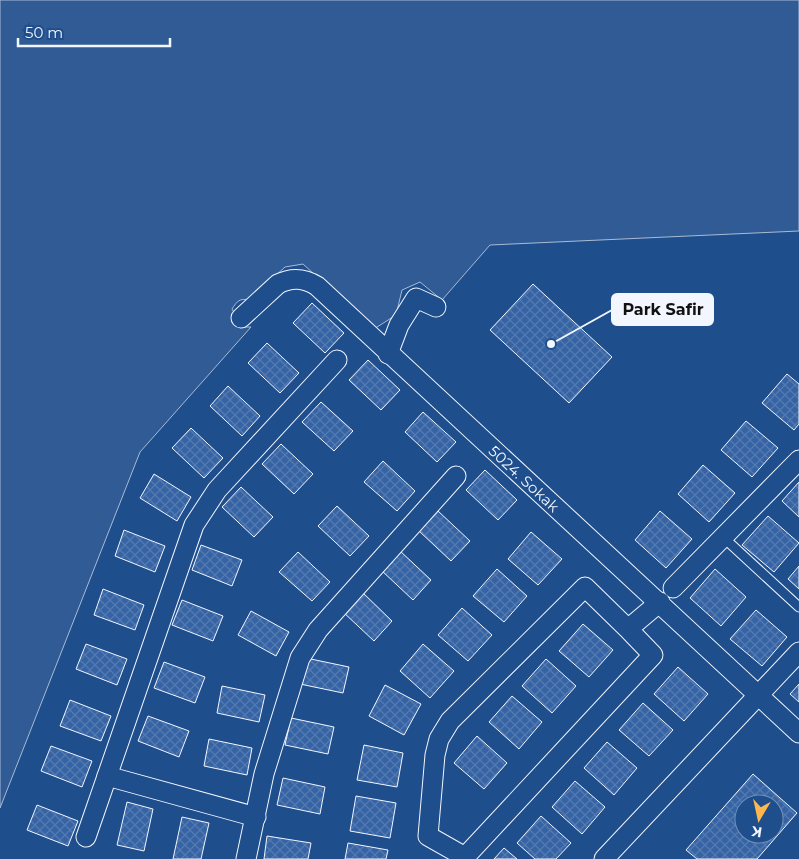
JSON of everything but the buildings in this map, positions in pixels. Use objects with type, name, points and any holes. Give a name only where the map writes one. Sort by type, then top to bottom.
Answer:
[{"type":"street","name":"5024. Sokak","points":[[241,318],[278,284],[292,279],[302,279],[310,282],[323,291],[388,354],[660,602],[799,733]]},
{"type":"street","points":[[388,354],[399,325],[416,298],[436,307]]},
{"type":"street","points":[[86,837],[194,525],[217,490],[337,360]]},
{"type":"street","points":[[673,588],[799,460]]},
{"type":"street","points":[[246,859],[264,774],[300,658],[318,630],[456,476]]},
{"type":"street","points":[[585,587],[628,629],[653,654],[465,857],[428,836],[435,755],[439,739],[450,721],[585,587]]},
{"type":"street","points":[[628,629],[660,602]]},
{"type":"street","points":[[604,859],[799,652]]},
{"type":"street","points":[[106,776],[256,817]]},
{"type":"lane","points":[[723,537],[799,607]]},
{"type":"shaded area","points":[[0,0],[799,0],[799,231],[490,245],[442,300],[420,282],[402,290],[396,315],[374,329],[303,264],[285,267],[249,300],[243,299],[235,304],[232,309],[242,327],[251,327],[140,452],[0,808]]},
{"type":"place","name":"Park Safir","points":[[551,344]]}]
